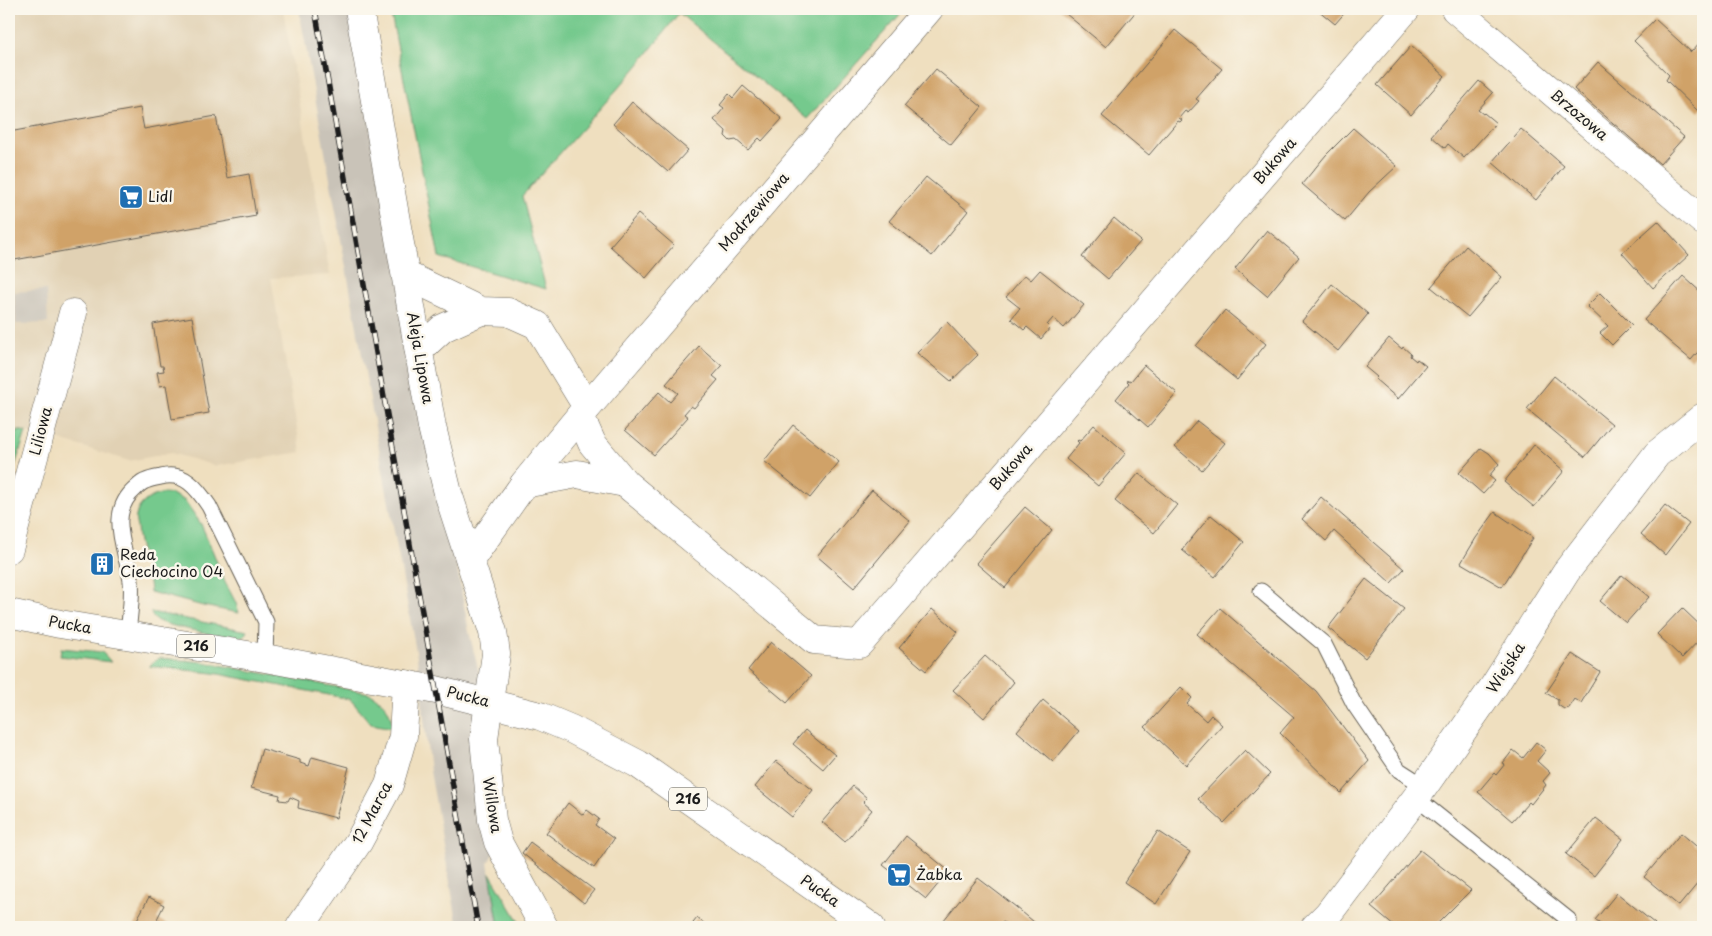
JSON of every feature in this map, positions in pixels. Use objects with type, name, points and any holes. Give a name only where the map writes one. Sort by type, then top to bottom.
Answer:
[{"type":"street","name":"Aleja Lipowa","points":[[359,9],[432,427],[448,493],[493,632],[496,654],[489,702]]},
{"type":"street","name":"Modrzewiowa","points":[[470,560],[524,484],[583,412],[929,9]]},
{"type":"street","name":"Bukowa","points":[[481,311],[508,312],[538,325],[583,412],[592,443],[625,483],[814,640],[859,644],[1406,9]]},
{"type":"street","name":"Brzozowa","points":[[1455,9],[1703,221]]},
{"type":"street","points":[[406,275],[481,311]]},
{"type":"street","points":[[419,350],[443,328],[481,311]]},
{"type":"street","name":"Liliowa","points":[[11,535],[73,314]]},
{"type":"street","name":"Wiejska","points":[[1315,927],[1328,914],[1420,792],[1494,686],[1572,564],[1657,454],[1703,417]]},
{"type":"street","points":[[524,484],[577,474],[625,483]]},
{"type":"street","name":"Pucka","points":[[9,614],[406,684],[489,702],[540,716],[571,729],[638,764],[871,927]]},
{"type":"street","name":"12 Marca","points":[[300,927],[359,841],[389,785],[402,736],[406,684]]},
{"type":"street","name":"Willowa","points":[[489,702],[484,739],[492,820],[498,842],[544,927]]},
{"type":"lane","points":[[128,635],[131,583],[120,528],[120,509],[128,494],[145,481],[168,475],[190,482],[209,506],[266,622],[265,658]]},
{"type":"lane","points":[[1261,591],[1324,644],[1354,704],[1399,770],[1420,792],[1569,920]]},
{"type":"shaded area","points":[[9,9],[283,9],[330,275],[271,278],[301,452],[216,466],[171,453],[129,461],[57,439],[18,430],[9,460]]},
{"type":"shaded area","points":[[299,9],[353,9],[469,632],[497,746],[503,835],[488,863],[500,927],[458,927],[430,771],[417,657]]},
{"type":"shaded area","points":[[46,290],[48,323],[16,324],[14,292]]},
{"type":"green space","points":[[390,9],[905,9],[807,119],[679,13],[637,67],[522,196],[546,289],[439,257]]},
{"type":"green space","points":[[18,430],[26,432],[9,484],[9,460]]},
{"type":"green space","points":[[164,493],[172,494],[185,501],[201,524],[239,613],[150,592],[148,576],[139,543],[136,517],[143,503]]},
{"type":"green space","points":[[151,612],[248,631],[245,636],[239,638],[223,636],[158,621],[153,618]]},
{"type":"green space","points":[[61,648],[102,652],[111,662],[60,656]]},
{"type":"green space","points":[[159,658],[203,662],[369,693],[380,700],[386,707],[393,728],[371,724],[350,699],[213,673],[149,666]]},
{"type":"green space","points":[[490,873],[522,927],[499,927]]},
{"type":"building","points":[[1060,9],[1138,9],[1106,47]]},
{"type":"building","points":[[1317,9],[1348,9],[1335,24]]},
{"type":"building","points":[[1655,19],[1691,52],[1703,39],[1703,107],[1699,112],[1666,80],[1669,75],[1634,41]]},
{"type":"building","points":[[1175,30],[1222,69],[1196,99],[1199,101],[1188,113],[1185,111],[1179,118],[1182,120],[1178,121],[1149,155],[1102,116]]},
{"type":"building","points":[[1411,46],[1445,76],[1411,115],[1377,85]]},
{"type":"building","points":[[1598,62],[1684,137],[1660,164],[1574,89]]},
{"type":"building","points":[[936,69],[982,107],[951,145],[904,106]]},
{"type":"building","points":[[1479,81],[1493,93],[1478,110],[1496,123],[1464,158],[1448,144],[1445,148],[1431,136]]},
{"type":"building","points":[[743,86],[782,119],[762,141],[759,138],[748,150],[736,140],[730,141],[725,136],[726,131],[714,120],[724,108],[720,105],[729,94],[733,98]]},
{"type":"building","points":[[632,102],[688,150],[668,172],[613,124]]},
{"type":"building","name":"Lidl","points":[[140,108],[144,129],[216,116],[227,178],[249,174],[256,216],[9,261],[9,132]]},
{"type":"building","points":[[1353,128],[1397,166],[1369,192],[1345,221],[1302,184],[1326,155]]},
{"type":"building","points":[[1521,129],[1564,166],[1536,200],[1492,162]]},
{"type":"building","points":[[926,177],[968,211],[932,256],[889,221]]},
{"type":"building","points":[[638,214],[674,245],[646,278],[610,246]]},
{"type":"building","points":[[1114,218],[1141,241],[1108,279],[1082,257]]},
{"type":"building","points":[[1658,221],[1689,255],[1653,288],[1622,253]]},
{"type":"building","points":[[1267,230],[1299,257],[1267,296],[1235,269]]},
{"type":"building","points":[[1466,246],[1502,277],[1468,317],[1431,287]]},
{"type":"building","points":[[1040,270],[1084,305],[1064,328],[1053,318],[1047,325],[1050,328],[1041,339],[1027,327],[1024,330],[1011,319],[1020,308],[1006,297],[1025,275],[1031,280]]},
{"type":"building","points":[[1683,276],[1703,294],[1703,346],[1691,360],[1644,320]]},
{"type":"building","points":[[1332,284],[1368,314],[1338,351],[1302,321]]},
{"type":"building","points":[[1600,293],[1632,325],[1612,345],[1600,333],[1608,326],[1587,306]]},
{"type":"building","points":[[1225,310],[1266,344],[1237,380],[1196,346]]},
{"type":"building","points":[[192,317],[209,413],[172,419],[166,385],[160,386],[157,372],[164,371],[163,366],[160,366],[153,324]]},
{"type":"building","points":[[947,322],[978,355],[951,381],[917,353]]},
{"type":"building","points":[[1389,338],[1402,349],[1403,347],[1416,361],[1417,359],[1426,366],[1398,399],[1375,379],[1377,377],[1365,367]]},
{"type":"building","points":[[699,346],[722,366],[713,376],[718,380],[694,408],[691,406],[684,414],[688,417],[654,455],[625,430],[659,392],[670,402],[678,393],[666,384]]},
{"type":"building","points":[[1144,365],[1177,393],[1148,427],[1116,399],[1129,383],[1127,381],[1131,381]]},
{"type":"building","points":[[1554,376],[1612,424],[1585,457],[1527,409]]},
{"type":"building","points":[[1197,421],[1225,443],[1202,470],[1175,447]]},
{"type":"building","points":[[793,425],[839,462],[810,498],[764,461]]},
{"type":"building","points":[[1094,425],[1126,453],[1098,486],[1066,459],[1079,443],[1077,441],[1080,441]]},
{"type":"building","points":[[1534,445],[1564,471],[1534,507],[1504,482]]},
{"type":"building","points":[[1481,448],[1489,453],[1499,464],[1489,476],[1495,481],[1483,494],[1459,473]]},
{"type":"building","points":[[1139,473],[1177,505],[1154,533],[1115,501]]},
{"type":"building","points":[[872,490],[910,521],[854,588],[817,556]]},
{"type":"building","points":[[1321,497],[1404,569],[1391,583],[1334,531],[1326,541],[1302,519]]},
{"type":"building","points":[[1665,505],[1689,524],[1665,555],[1641,534]]},
{"type":"building","points":[[1025,507],[1052,530],[1005,588],[976,563]]},
{"type":"building","points":[[1495,512],[1533,538],[1502,587],[1461,563]]},
{"type":"building","points":[[1211,515],[1244,542],[1215,577],[1182,550]]},
{"type":"building","name":"Reda Ciechocino 04","points":[[100,553],[109,571],[104,574],[95,556]]},
{"type":"building","points":[[1622,575],[1649,597],[1626,623],[1600,601]]},
{"type":"building","points":[[1366,579],[1404,609],[1365,658],[1328,628]]},
{"type":"building","points":[[1220,608],[1316,691],[1369,761],[1341,793],[1280,733],[1294,717],[1197,634]]},
{"type":"building","points":[[1682,608],[1703,628],[1703,636],[1682,658],[1657,634]]},
{"type":"building","points":[[932,609],[958,632],[926,671],[899,648]]},
{"type":"building","points":[[771,642],[811,676],[787,703],[748,670]]},
{"type":"building","points":[[1572,654],[1600,672],[1581,703],[1575,699],[1569,708],[1564,709],[1558,705],[1558,700],[1546,693]]},
{"type":"building","points":[[985,656],[1014,682],[984,718],[953,690]]},
{"type":"building","points":[[1181,687],[1192,698],[1187,704],[1206,721],[1211,715],[1222,725],[1186,765],[1145,727]]},
{"type":"building","points":[[1043,700],[1079,731],[1053,762],[1017,731]]},
{"type":"building","points":[[805,730],[835,755],[823,769],[793,744]]},
{"type":"building","points":[[1536,742],[1546,750],[1537,761],[1550,773],[1543,781],[1546,785],[1531,804],[1529,802],[1512,821],[1478,792],[1494,773],[1496,775],[1513,750],[1523,758]]},
{"type":"building","points":[[262,749],[300,760],[300,763],[309,766],[312,757],[349,767],[336,818],[298,808],[299,801],[290,797],[288,801],[279,800],[280,795],[251,788]]},
{"type":"building","points":[[1245,750],[1270,774],[1224,823],[1198,799]]},
{"type":"building","points":[[776,761],[813,790],[792,817],[755,787]]},
{"type":"building","points":[[853,786],[867,798],[863,802],[872,810],[845,842],[822,822]]},
{"type":"building","points":[[568,803],[583,815],[587,810],[599,819],[595,825],[614,839],[594,868],[546,833]]},
{"type":"building","points":[[1596,818],[1623,839],[1594,876],[1566,854]]},
{"type":"building","points":[[1158,831],[1190,852],[1156,904],[1124,882]]},
{"type":"building","points":[[1681,833],[1703,852],[1703,877],[1679,906],[1644,877]]},
{"type":"building","points":[[906,836],[949,871],[926,899],[883,865]]},
{"type":"building","points":[[530,842],[594,890],[584,903],[522,853]]},
{"type":"building","points":[[1420,850],[1471,890],[1434,927],[1395,927],[1371,907]]},
{"type":"building","points":[[978,878],[1040,927],[1010,927],[1003,922],[998,927],[951,927],[943,921]]},
{"type":"building","points":[[1617,893],[1655,924],[1652,927],[1604,927],[1595,920]]},
{"type":"building","points":[[149,897],[164,905],[157,919],[173,927],[133,927]]},
{"type":"building","points":[[697,918],[709,927],[690,927]]},
{"type":"railway","points":[[315,9],[478,927]]},
{"type":"place","name":"Lidl","points":[[131,197]]},
{"type":"place","name":"Reda Ciechocino 04","points":[[102,564]]},
{"type":"place","name":"Żabka","points":[[899,875]]}]
